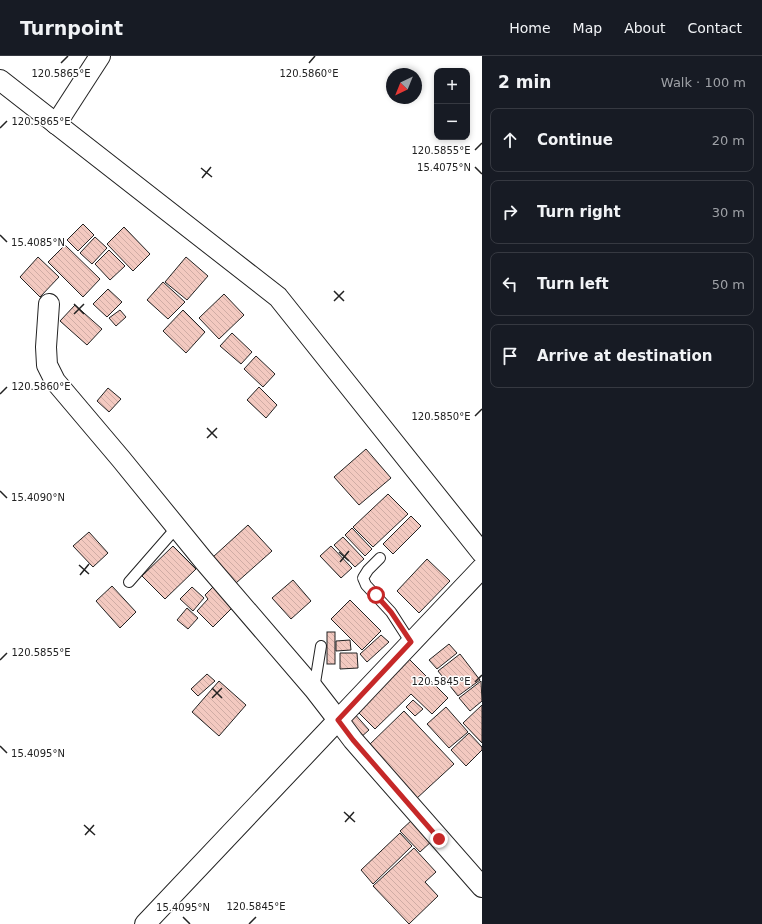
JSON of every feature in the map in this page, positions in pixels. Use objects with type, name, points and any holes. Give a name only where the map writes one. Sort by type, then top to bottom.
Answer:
[{"type":"street","points":[[56,124],[100,56]]},
{"type":"street","points":[[0,80],[278,297],[482,553]]},
{"type":"street","points":[[49,304],[46,347],[47,365],[55,381],[314,689],[353,740],[482,887]]},
{"type":"street","points":[[145,924],[482,568]]},
{"type":"lane","points":[[128,582],[177,527]]},
{"type":"lane","points":[[380,558],[368,570],[363,578],[366,585],[391,612],[411,642]]},
{"type":"lane","points":[[314,689],[321,646]]},
{"type":"building","points":[[83,224],[94,235],[78,251],[67,240]]},
{"type":"building","points":[[124,227],[150,254],[133,271],[107,244]]},
{"type":"building","points":[[95,237],[107,248],[92,264],[80,253]]},
{"type":"building","points":[[65,245],[100,279],[83,297],[48,262]]},
{"type":"building","points":[[109,250],[125,266],[110,280],[95,264]]},
{"type":"building","points":[[38,257],[59,277],[40,297],[20,277]]},
{"type":"building","points":[[186,257],[208,276],[187,300],[165,282]]},
{"type":"building","points":[[163,282],[185,302],[168,319],[147,300]]},
{"type":"building","points":[[108,289],[122,302],[107,317],[93,304]]},
{"type":"building","points":[[224,294],[244,315],[219,339],[199,318]]},
{"type":"building","points":[[75,305],[102,329],[87,345],[60,321]]},
{"type":"building","points":[[120,310],[126,317],[116,326],[109,318]]},
{"type":"building","points":[[183,310],[205,332],[186,353],[163,331]]},
{"type":"building","points":[[232,333],[252,352],[241,364],[220,346]]},
{"type":"building","points":[[256,356],[275,374],[263,387],[244,369]]},
{"type":"building","points":[[259,387],[277,405],[266,418],[247,400]]},
{"type":"building","points":[[108,388],[121,399],[109,412],[97,401]]},
{"type":"building","points":[[366,449],[391,478],[359,505],[334,477]]},
{"type":"building","points":[[388,494],[408,514],[373,547],[353,527]]},
{"type":"building","points":[[411,516],[421,526],[393,554],[383,544]]},
{"type":"building","points":[[248,525],[272,551],[236,583],[213,557]]},
{"type":"building","points":[[352,528],[372,549],[365,556],[345,535]]},
{"type":"building","points":[[89,532],[108,553],[93,567],[73,546]]},
{"type":"building","points":[[343,537],[364,559],[355,567],[334,545]]},
{"type":"building","points":[[173,546],[196,569],[165,599],[142,576]]},
{"type":"building","points":[[331,546],[352,568],[341,578],[320,556]]},
{"type":"building","points":[[427,559],[450,581],[419,613],[397,591]]},
{"type":"building","points":[[293,580],[311,601],[291,619],[272,598]]},
{"type":"building","points":[[112,586],[136,612],[120,628],[96,601]]},
{"type":"building","points":[[192,587],[204,598],[193,611],[180,599]]},
{"type":"building","points":[[213,587],[234,606],[213,627],[197,611],[208,599],[205,595]]},
{"type":"building","points":[[350,600],[381,631],[362,650],[331,619]]},
{"type":"building","points":[[187,608],[198,618],[188,629],[177,620]]},
{"type":"building","points":[[327,632],[335,632],[335,664],[327,664]]},
{"type":"building","points":[[381,635],[389,642],[367,662],[360,654]]},
{"type":"building","points":[[350,640],[351,650],[336,651],[336,641]]},
{"type":"building","points":[[449,644],[457,653],[437,669],[429,660]]},
{"type":"building","points":[[340,653],[357,653],[358,668],[340,669]]},
{"type":"building","points":[[460,654],[480,680],[458,696],[438,671]]},
{"type":"building","points":[[407,657],[448,698],[432,714],[411,694],[375,729],[355,709]]},
{"type":"building","points":[[207,674],[215,681],[198,696],[191,689]]},
{"type":"building","points":[[219,681],[246,705],[219,736],[192,712]]},
{"type":"building","points":[[481,681],[482,701],[470,711],[459,698]]},
{"type":"building","points":[[413,700],[423,709],[415,716],[406,707]]},
{"type":"building","points":[[482,705],[482,743],[463,723]]},
{"type":"building","points":[[446,707],[468,732],[449,748],[427,724]]},
{"type":"building","points":[[404,711],[454,764],[416,799],[367,747]]},
{"type":"building","points":[[353,712],[369,730],[360,738],[344,721]]},
{"type":"building","points":[[469,733],[482,747],[482,750],[466,766],[451,750]]},
{"type":"building","points":[[413,819],[433,840],[420,852],[400,831]]},
{"type":"building","points":[[400,833],[412,846],[373,884],[361,870]]},
{"type":"building","points":[[414,848],[436,872],[425,882],[438,896],[409,924],[373,886]]},
{"type":"route","points":[[376,595],[391,612],[411,642],[338,720],[353,740],[439,839]]}]
